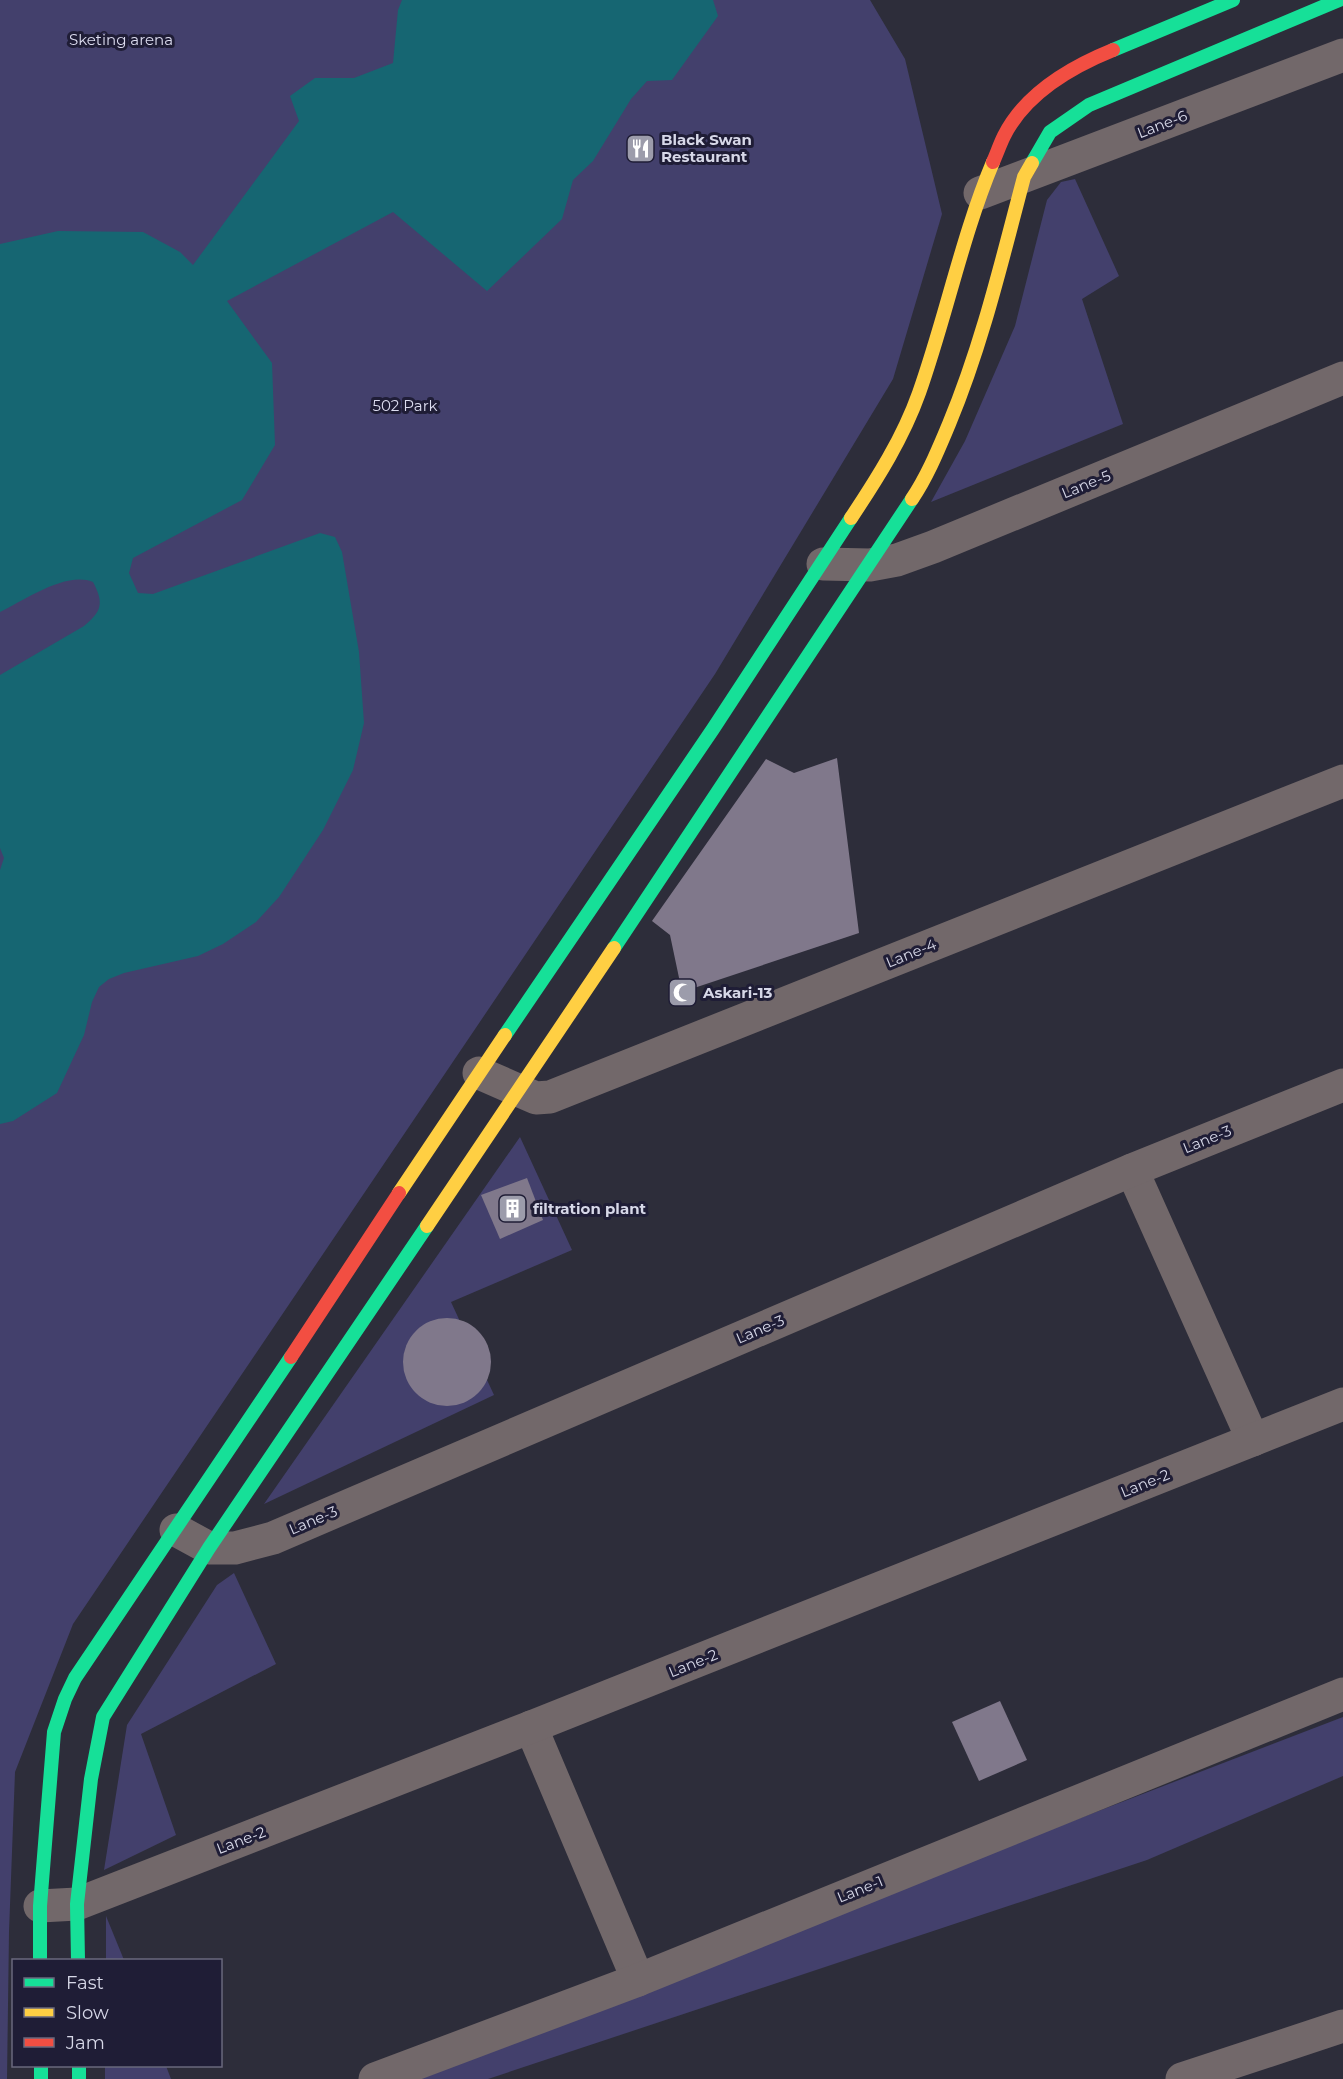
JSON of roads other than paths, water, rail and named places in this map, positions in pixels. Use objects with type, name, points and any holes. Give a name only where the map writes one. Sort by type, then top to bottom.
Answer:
[{"type":"street","points":[[40,1959],[40,1906],[54,1732],[75,1678],[176,1530],[479,1073],[823,564],[885,468],[918,396],[945,315],[980,193],[1005,134],[1030,100],[1061,76],[1107,52],[1233,0]]},
{"type":"street","points":[[78,1959],[77,1904],[91,1779],[103,1717],[209,1548],[518,1092],[927,476],[960,397],[988,308],[1024,177],[1050,132],[1089,105],[1339,0]]},
{"type":"street","name":"Lane-6","points":[[980,193],[1343,54]]},
{"type":"street","name":"Lane-5","points":[[823,564],[870,565],[897,560],[933,548],[1343,378]]},
{"type":"street","name":"Lane-4","points":[[479,1073],[518,1092],[536,1098],[550,1097],[1343,781]]},
{"type":"street","name":"Lane-3","points":[[209,1548],[235,1548],[273,1538],[1132,1170],[1343,1085]]},
{"type":"street","points":[[1132,1170],[1253,1440]]},
{"type":"street","name":"Lane-2","points":[[40,1906],[77,1904],[531,1727],[1343,1404]]},
{"type":"street","points":[[176,1530],[209,1548]]},
{"type":"street","name":"Lane-1","points":[[375,2079],[638,1980],[1343,1694]]},
{"type":"street","points":[[531,1727],[638,1980]]},
{"type":"street","points":[[1182,2079],[1343,2026]]},
{"type":"water","points":[[402,0],[713,0],[718,16],[672,80],[647,81],[631,99],[593,161],[573,180],[562,219],[487,291],[393,212],[227,301],[272,363],[275,445],[242,500],[133,558],[129,573],[138,593],[153,594],[320,533],[335,537],[342,552],[359,652],[364,723],[353,770],[323,830],[279,897],[256,922],[223,944],[198,956],[124,973],[109,979],[99,987],[92,1002],[84,1035],[57,1093],[13,1121],[0,1124],[0,870],[4,858],[0,848],[0,675],[84,626],[95,616],[100,601],[93,582],[71,580],[46,588],[0,612],[0,244],[58,231],[143,232],[180,252],[193,265],[299,121],[290,96],[315,78],[354,78],[393,63],[398,10]]},
{"type":"place","name":"Black Swan Restaurant","points":[[640,148]]},
{"type":"place","name":"Askari-13","points":[[682,992]]},
{"type":"place","name":"filtration plant","points":[[512,1208]]},
{"type":"park label","name":"Sketing arena","points":[[121,39]]},
{"type":"park label","name":"502 Park","points":[[405,405]]}]
